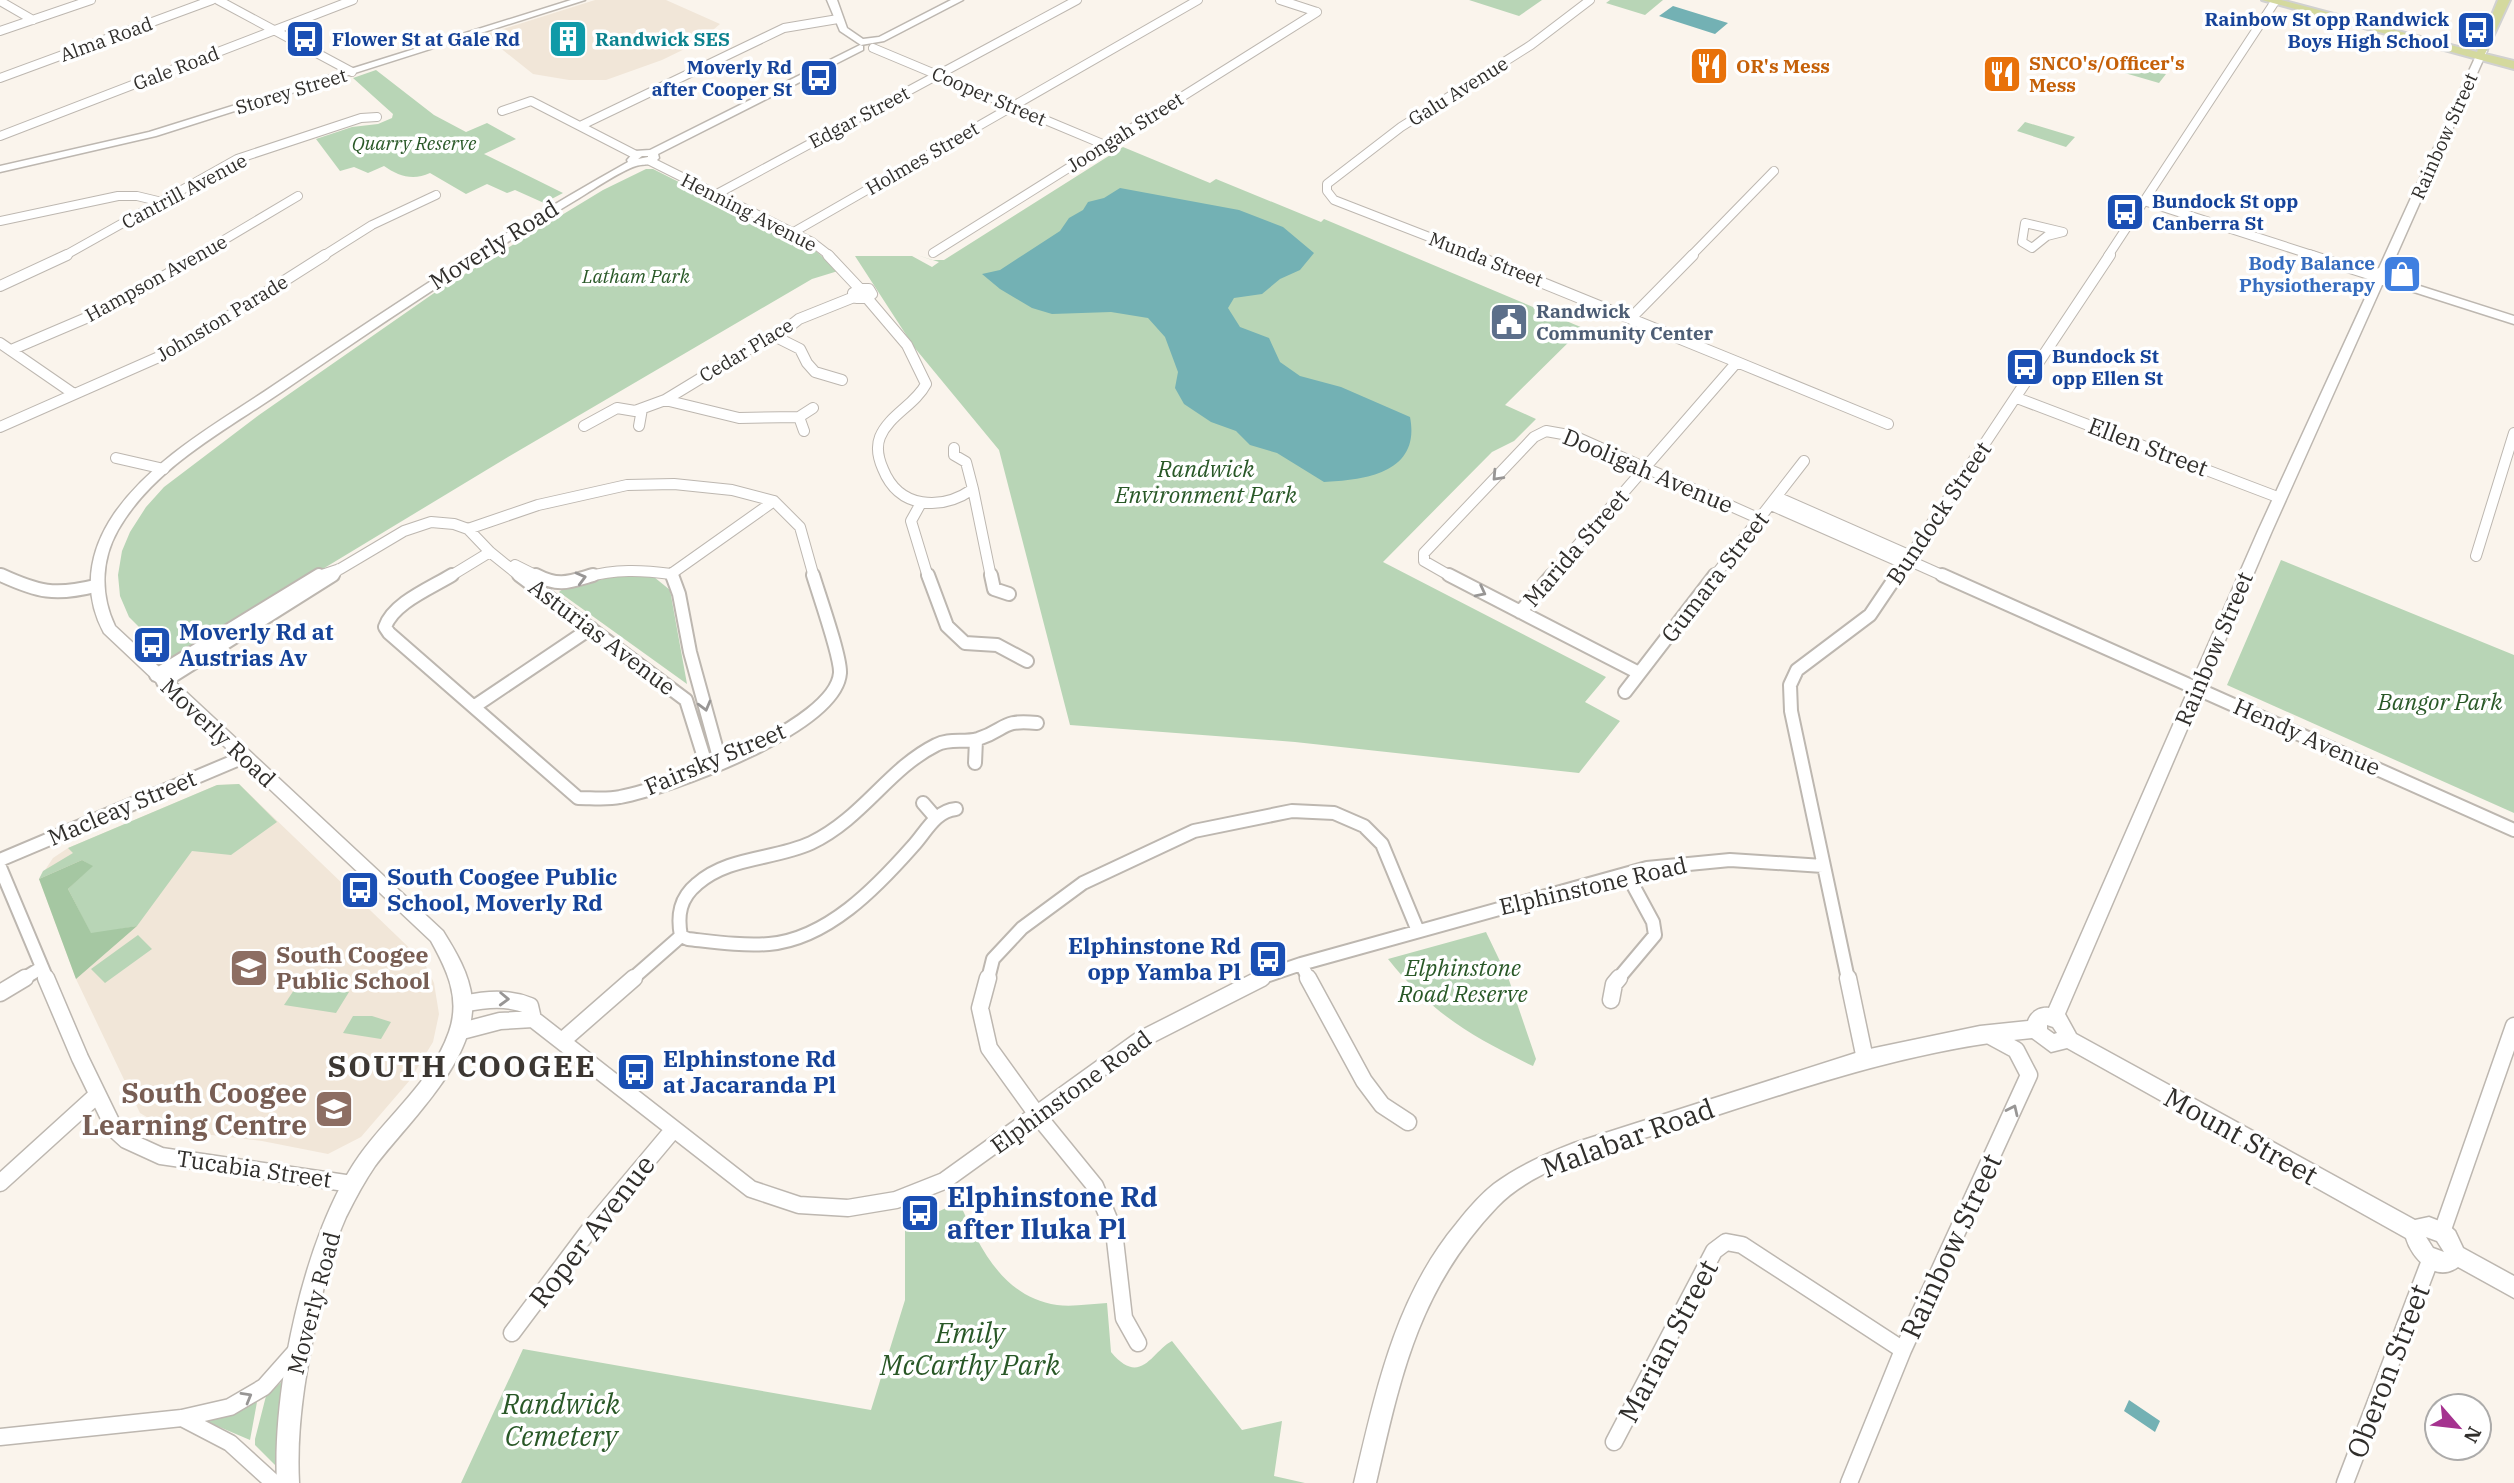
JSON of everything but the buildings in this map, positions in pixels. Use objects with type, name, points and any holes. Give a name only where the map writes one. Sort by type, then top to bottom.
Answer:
[{"type":"main road","points":[[2277,0],[2514,62]]},
{"type":"main road","name":"Rainbow Street","points":[[2481,53],[2504,0]]},
{"type":"street","points":[[0,31],[91,0]]},
{"type":"street","name":"Alma Road","points":[[0,78],[212,0]]},
{"type":"street","points":[[220,0],[352,72]]},
{"type":"street","name":"Gale Road","points":[[0,136],[353,0]]},
{"type":"street","name":"Storey Street","points":[[0,169],[137,139],[580,0]]},
{"type":"street","points":[[832,0],[845,31],[861,45]]},
{"type":"street","points":[[502,111],[529,100],[635,159],[651,157],[861,45],[874,45],[958,0]]},
{"type":"street","name":"Edgar Street","points":[[715,195],[1077,0]]},
{"type":"street","name":"Holmes Street","points":[[792,233],[1198,0]]},
{"type":"street","points":[[1280,0],[1317,12]]},
{"type":"street","name":"Galu Avenue","points":[[1327,184],[1401,127],[1531,45],[1590,0]]},
{"type":"street","name":"Bundock Street","points":[[1865,1059],[1791,711],[1791,678],[1802,665],[1857,628],[1870,615],[2017,398],[2277,0]]},
{"type":"street","points":[[0,1],[33,20]]},
{"type":"street","name":"Joongah Street","points":[[933,253],[1317,12]]},
{"type":"street","points":[[580,126],[785,28],[838,19]]},
{"type":"street","name":"Cooper Street","points":[[874,45],[938,75],[1105,145]]},
{"type":"street","name":"Rainbow Street","points":[[2054,1018],[2280,498],[2481,53]]},
{"type":"street","name":"Cantrill Avenue","points":[[0,286],[45,267],[237,159],[361,118],[377,117]]},
{"type":"street","name":"Henning Avenue","points":[[651,157],[715,195],[812,242],[844,269],[857,293]]},
{"type":"street","name":"Moverly Road","points":[[288,1483],[286,1430],[301,1343],[328,1238],[352,1184],[380,1145],[440,1073],[458,1032],[463,1004],[455,964],[437,936],[109,629],[98,607],[95,586],[97,564],[110,532],[131,501],[164,469],[418,292],[533,219],[635,159]]},
{"type":"street","points":[[1631,318],[1774,171]]},
{"type":"street","name":"Munda Street","points":[[1327,184],[1327,191],[1334,200],[1888,424]]},
{"type":"street","name":"Johnston Parade","points":[[0,427],[177,349],[372,225],[436,195]]},
{"type":"street","points":[[0,221],[118,196],[137,196],[162,202]]},
{"type":"street","name":"Hampson Avenue","points":[[11,350],[112,307],[298,196]]},
{"type":"street","points":[[2144,201],[2514,320]]},
{"type":"street","points":[[857,293],[872,291],[872,295],[867,299],[907,345],[925,378],[922,393],[886,428],[879,440],[882,468],[895,491],[921,503],[949,502],[963,497],[973,489]]},
{"type":"street","name":"Cedar Place","points":[[584,426],[617,408],[642,409],[665,400],[762,341],[776,337],[799,319],[857,293]]},
{"type":"street","points":[[776,337],[800,349],[805,365],[819,376],[842,380]]},
{"type":"street","points":[[0,343],[74,394]]},
{"type":"street","name":"Marida Street","points":[[1520,612],[1694,411],[1732,371],[1734,360]]},
{"type":"street","name":"Ellen Street","points":[[2017,398],[2280,498]]},
{"type":"street","points":[[665,400],[738,418],[799,417],[813,408]]},
{"type":"street","points":[[639,426],[642,409]]},
{"type":"street","points":[[799,417],[804,431]]},
{"type":"street","name":"Dooligah Avenue","points":[[1423,558],[1534,437],[1546,430],[1574,436],[1759,519]]},
{"type":"street","points":[[2476,556],[2514,433]]},
{"type":"street","points":[[941,459],[954,452],[966,462],[993,589]]},
{"type":"street","points":[[116,458],[164,469]]},
{"type":"street","name":"Gumara Street","points":[[1625,692],[1804,461]]},
{"type":"street","points":[[159,678],[327,581],[340,569],[404,531],[431,522],[454,524],[468,530],[538,505],[627,485],[674,484],[732,490],[774,501]]},
{"type":"street","points":[[671,574],[774,501]]},
{"type":"street","name":"Fairsky Street","points":[[493,554],[399,608],[388,618],[385,626],[389,633],[578,798],[622,797],[707,767],[757,745],[805,718],[833,692],[840,671],[800,527],[774,501]]},
{"type":"street","name":"Hendy Avenue","points":[[1774,501],[2514,830]]},
{"type":"street","points":[[921,503],[911,521],[930,586],[947,626],[965,643],[998,645],[1027,661]]},
{"type":"street","name":"Asturias Avenue","points":[[468,530],[547,598],[686,700],[707,767]]},
{"type":"street","name":"Asturias Avenue","points":[[493,554],[551,583],[564,583],[605,572],[642,570],[671,574],[679,594],[690,652],[720,761]]},
{"type":"street","points":[[1423,558],[1431,566],[1640,673]]},
{"type":"street","points":[[0,575],[38,593],[53,595],[95,586]]},
{"type":"street","points":[[993,589],[1009,594]]},
{"type":"street","points":[[982,597],[993,589]]},
{"type":"street","points":[[475,706],[591,628]]},
{"type":"street","points":[[681,936],[677,919],[680,903],[697,883],[714,871],[735,863],[808,845],[848,821],[912,759],[938,743],[976,740],[1004,722],[1015,720],[1037,723]]},
{"type":"street","points":[[975,763],[976,740]]},
{"type":"street","name":"Macleay Street","points":[[0,860],[244,757]]},
{"type":"street","points":[[923,803],[936,818]]},
{"type":"street","points":[[681,936],[741,944],[780,943],[798,938],[836,917],[895,865],[936,818],[950,809],[956,809]]},
{"type":"street","points":[[1138,1343],[1124,1318],[1114,1231],[1095,1186],[1038,1116],[989,1048],[980,1009],[993,959],[1022,928],[1083,883],[1194,831],[1292,811],[1334,813],[1364,826],[1382,844],[1418,931]]},
{"type":"street","name":"Elphinstone Road","points":[[463,1004],[498,997],[516,999],[530,1006],[533,1019],[673,1130],[761,1193],[793,1205],[842,1210],[891,1202],[944,1181],[1038,1116],[1140,1040],[1255,980],[1418,931],[1668,865],[1730,860],[1823,866]]},
{"type":"street","name":"Tucabia Street","points":[[0,867],[97,1095],[115,1130],[126,1140],[161,1156],[352,1184]]},
{"type":"street","points":[[1611,1000],[1614,984],[1655,935],[1653,922],[1627,874]]},
{"type":"street","points":[[562,1041],[681,936]]},
{"type":"street","points":[[1301,964],[1364,1081],[1382,1105],[1408,1122]]},
{"type":"street","points":[[0,993],[41,968]]},
{"type":"street","points":[[2040,1018],[2054,1018],[2065,1027],[2066,1038],[2061,1043],[2051,1042],[2042,1037],[2037,1029],[2040,1018]]},
{"type":"street","points":[[458,1032],[500,1021],[533,1019]]},
{"type":"street","points":[[2442,1232],[2514,1026]]},
{"type":"street","name":"Malabar Road","points":[[1365,1483],[1387,1392],[1412,1310],[1445,1250],[1498,1193],[1541,1166],[1574,1152],[1865,1059],[1980,1034],[2037,1029]]},
{"type":"street","name":"Rainbow Street","points":[[1849,1483],[1903,1350],[2029,1074],[2022,1055],[2008,1041],[1980,1034]]},
{"type":"street","name":"Mount Street","points":[[2066,1038],[2416,1232]]},
{"type":"street","points":[[0,1183],[97,1095]]},
{"type":"street","name":"Roper Avenue","points":[[512,1333],[580,1238],[673,1130]]},
{"type":"street","points":[[2455,1254],[2450,1262],[2431,1258],[2420,1249],[2416,1232],[2423,1227],[2442,1232],[2452,1242],[2455,1254],[2514,1288]]},
{"type":"street","name":"Marian Street","points":[[1614,1442],[1714,1251],[1726,1242],[1742,1245],[1903,1350]]},
{"type":"street","name":"Oberon Street","points":[[2345,1483],[2431,1258]]},
{"type":"street","points":[[0,1437],[182,1418],[230,1407],[264,1387],[283,1369],[301,1343]]},
{"type":"street","points":[[182,1418],[230,1443],[274,1483]]},
{"type":"shaded area","points":[[595,0],[666,0],[720,24],[699,42],[662,60],[606,80],[569,80],[533,74],[484,35]]},
{"type":"shaded area","name":"South Coogee Public School","points":[[239,784],[424,962],[434,983],[439,1014],[433,1042],[410,1080],[361,1137],[328,1154],[262,1141],[169,1130],[140,1113],[76,979],[39,879],[53,858],[68,848],[217,785]]},
{"type":"green space","points":[[1469,0],[1542,0],[1519,16]]},
{"type":"green space","points":[[1610,0],[1663,0],[1645,15],[1606,3]]},
{"type":"green space","points":[[2117,61],[2166,74],[2159,83],[2111,69]]},
{"type":"green space","name":"Quarry Reserve","points":[[376,70],[434,115],[466,132],[487,123],[516,139],[484,154],[563,193],[544,203],[515,190],[507,193],[487,184],[466,194],[430,173],[418,177],[406,176],[384,166],[368,173],[354,167],[340,171],[316,139],[392,118],[393,114],[353,78]]},
{"type":"green space","points":[[2025,122],[2075,137],[2066,147],[2017,131]]},
{"type":"green space","name":"Randwick Environment Park","points":[[1123,147],[1210,183],[1216,179],[1321,222],[1324,219],[1583,328],[1505,405],[1536,419],[1514,441],[1492,452],[1383,562],[1606,677],[1585,702],[1620,721],[1579,773],[1295,742],[1070,725],[999,450],[914,347],[855,256],[912,256],[932,267],[939,262],[933,260],[944,260]]},
{"type":"green space","name":"Latham Park","points":[[646,169],[653,169],[816,251],[838,271],[812,279],[508,457],[172,660],[129,617],[120,596],[118,575],[122,551],[146,507],[164,487],[259,415],[437,291],[603,190]]},
{"type":"green space","name":"Bangor Park","points":[[2281,560],[2514,655],[2514,813],[2227,685]]},
{"type":"green space","points":[[625,574],[654,577],[670,590],[687,684],[559,592],[564,588]]},
{"type":"green space","points":[[239,784],[277,822],[231,855],[192,851],[137,926],[104,932],[93,938],[68,889],[92,866],[82,860],[39,879],[43,871],[73,853],[68,848],[217,785]]},
{"type":"green space","points":[[82,860],[93,866],[68,889],[91,933],[137,926],[76,979],[39,879]]},
{"type":"green space","name":"Elphinstone Road Reserve","points":[[1486,932],[1509,980],[1536,1059],[1533,1066],[1453,1022],[1420,994],[1388,959]]},
{"type":"green space","points":[[138,935],[152,949],[105,983],[91,969]]},
{"type":"green space","points":[[298,984],[349,992],[336,1013],[284,1005]]},
{"type":"green space","points":[[353,1016],[372,1016],[391,1022],[381,1039],[343,1033]]},
{"type":"green space","points":[[959,1202],[984,1252],[1007,1280],[1021,1292],[1057,1305],[1107,1303],[1111,1352],[1121,1362],[1130,1367],[1138,1367],[1172,1341],[1242,1430],[1282,1421],[1274,1476],[1305,1483],[461,1483],[523,1349],[871,1410],[905,1300],[905,1227]]},
{"type":"green space","points":[[286,1378],[279,1420],[278,1468],[255,1445],[255,1439],[266,1396]]},
{"type":"green space","points":[[257,1402],[250,1440],[203,1420]]},
{"type":"water","points":[[1673,6],[1728,23],[1715,34],[1659,16]]},
{"type":"water","points":[[1120,188],[1239,210],[1283,227],[1314,253],[1300,270],[1280,279],[1262,294],[1234,298],[1228,308],[1240,327],[1269,338],[1280,362],[1300,376],[1341,387],[1410,417],[1411,436],[1407,450],[1398,462],[1372,475],[1324,482],[1277,453],[1250,445],[1236,431],[1211,422],[1184,404],[1175,388],[1178,372],[1165,337],[1148,318],[1111,312],[1052,314],[1032,308],[1000,289],[982,274],[1000,270],[1060,231],[1069,218],[1083,210],[1088,202],[1104,198]]},
{"type":"water","points":[[2129,1400],[2160,1421],[2155,1432],[2124,1411]]},
{"type":"place","name":"Rainbow St opp Randwick Boys High School","points":[[2476,30]]},
{"type":"place","name":"Flower St at Gale Rd","points":[[305,39]]},
{"type":"place","name":"Randwick SES","points":[[568,39]]},
{"type":"place","name":"OR's Mess","points":[[1709,66]]},
{"type":"place","name":"SNCO's/Officer's Mess","points":[[2002,74]]},
{"type":"place","name":"Moverly Rd after Cooper St","points":[[819,78]]},
{"type":"place","name":"Bundock St opp Canberra St","points":[[2125,212]]},
{"type":"place","name":"Body Balance Physiotherapy","points":[[2402,274]]},
{"type":"place","name":"Randwick Community Center","points":[[1509,322]]},
{"type":"place","name":"Bundock St opp Ellen St","points":[[2025,367]]},
{"type":"place","name":"Moverly Rd at Austrias Av","points":[[152,645]]},
{"type":"place","name":"South Coogee Public School, Moverly Rd","points":[[360,890]]},
{"type":"place","name":"Elphinstone Rd opp Yamba Pl","points":[[1268,959]]},
{"type":"place","name":"South Coogee Public School","points":[[249,968]]},
{"type":"place","name":"Elphinstone Rd at Jacaranda Pl","points":[[636,1072]]},
{"type":"place","name":"South Coogee Learning Centre","points":[[334,1109]]},
{"type":"place","name":"Elphinstone Rd after Iluka Pl","points":[[920,1213]]},
{"type":"district","name":"SOUTH COOGEE","points":[[462,1067]]},
{"type":"park label","name":"Emily McCarthy Park","points":[[970,1349]]},
{"type":"park label","name":"Randwick Cemetery","points":[[561,1420]]}]
